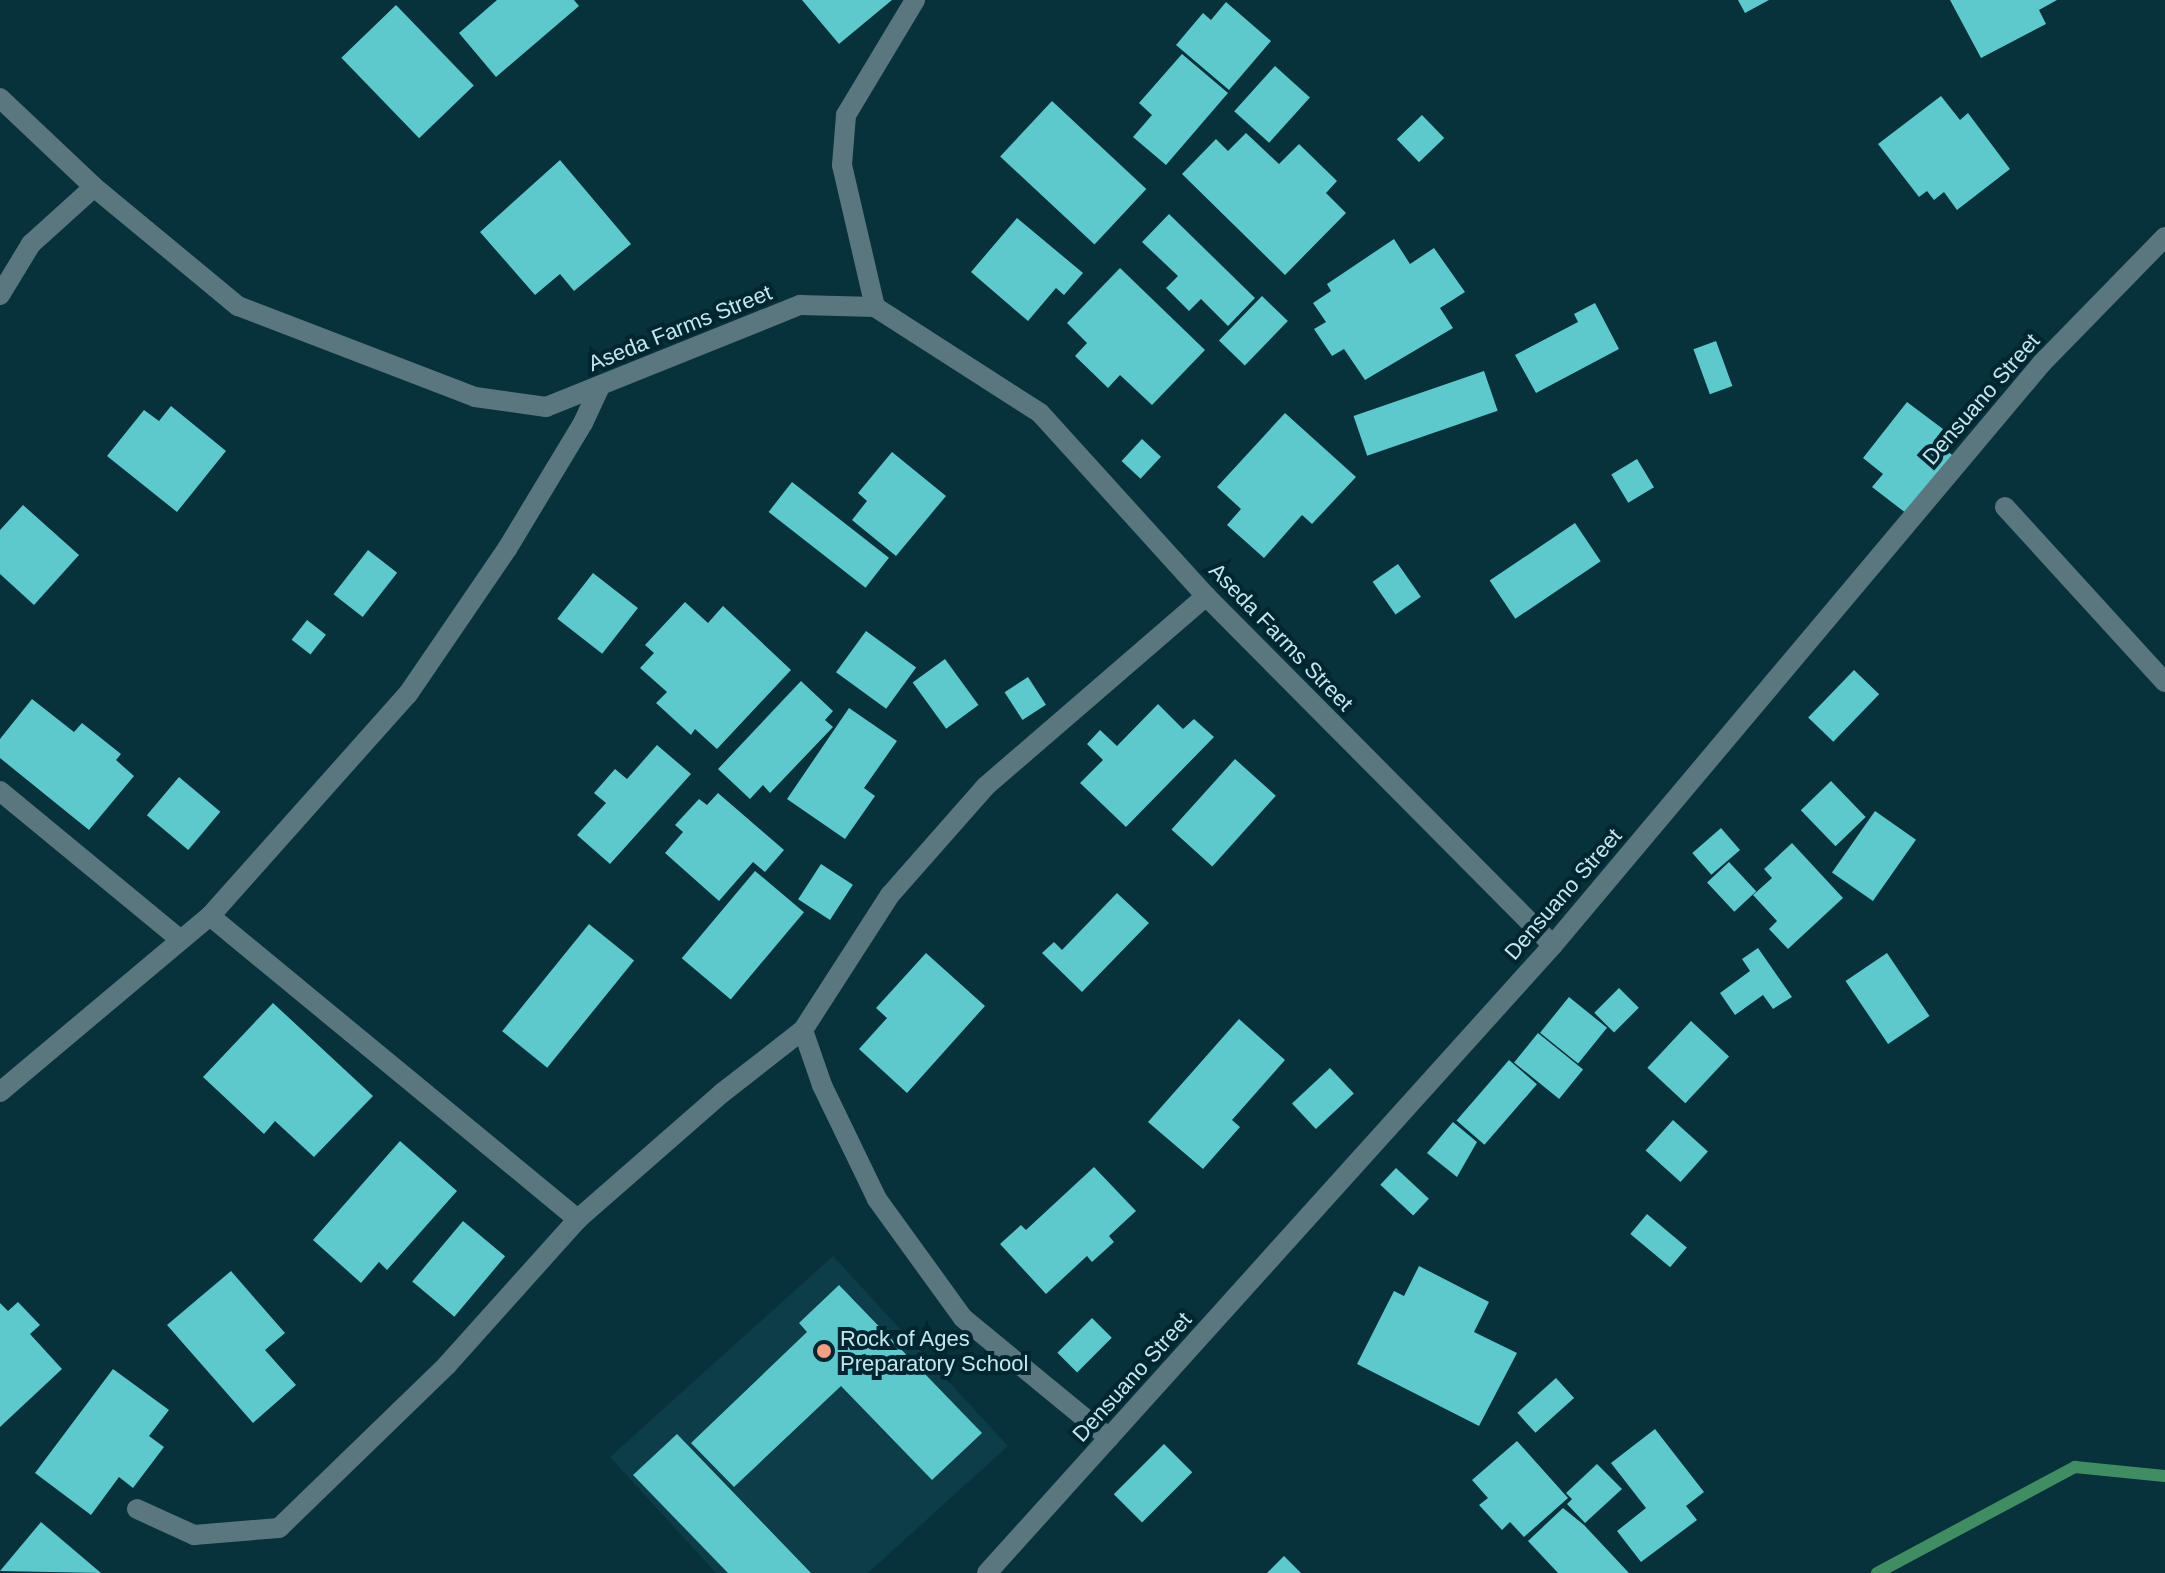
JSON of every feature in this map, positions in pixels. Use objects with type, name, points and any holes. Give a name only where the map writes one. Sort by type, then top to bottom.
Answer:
[{"type":"street","points":[[875,307],[842,165],[846,115],[915,0]]},
{"type":"street","name":"Aseda Farms Street","points":[[0,98],[94,187],[238,306],[475,397],[546,407],[800,305],[875,307],[1040,413],[1206,596],[1553,945]]},
{"type":"street","points":[[0,295],[31,244],[94,187]]},
{"type":"street","name":"Densuano Street","points":[[987,1573],[1553,945],[2042,363],[2165,237]]},
{"type":"street","points":[[0,1092],[210,916],[408,694],[507,549],[599,388]]},
{"type":"street","points":[[2005,507],[2165,682]]},
{"type":"street","points":[[137,1509],[194,1535],[279,1528],[447,1365],[578,1219],[722,1093],[803,1030],[890,895],[986,786],[1206,596]]},
{"type":"street","points":[[0,791],[181,940]]},
{"type":"street","points":[[210,916],[578,1219]]},
{"type":"street","points":[[803,1030],[822,1085],[877,1199],[963,1318],[1109,1438]]},
{"type":"shaded area","name":"Rock of Ages Preparatory School","points":[[833,1256],[1008,1446],[868,1573],[716,1573],[610,1457]]},
{"type":"building","points":[[497,0],[574,0],[579,6],[496,77],[459,33]]},
{"type":"building","points":[[802,0],[892,0],[839,44]]},
{"type":"building","points":[[1738,0],[1769,0],[1745,13]]},
{"type":"building","points":[[1950,0],[2057,0],[2039,10],[2046,24],[1981,58]]},
{"type":"building","points":[[1226,2],[1271,41],[1229,90],[1176,45],[1203,13],[1211,20]]},
{"type":"building","points":[[396,5],[474,86],[419,138],[341,58]]},
{"type":"building","points":[[1182,54],[1228,93],[1166,165],[1133,137],[1152,115],[1139,103]]},
{"type":"building","points":[[1275,66],[1310,97],[1269,143],[1234,111]]},
{"type":"building","points":[[1941,96],[1960,120],[1968,113],[2010,169],[1957,210],[1944,192],[1934,200],[1927,191],[1919,197],[1878,144]]},
{"type":"building","points":[[1052,101],[1146,189],[1095,245],[1000,157]]},
{"type":"building","points":[[1422,115],[1444,138],[1419,162],[1397,139]]},
{"type":"building","points":[[1246,133],[1279,164],[1299,144],[1337,181],[1326,193],[1346,213],[1285,275],[1182,174],[1216,139],[1228,151]]},
{"type":"building","points":[[560,160],[631,244],[574,291],[560,274],[535,295],[480,232]]},
{"type":"building","points":[[1169,214],[1255,298],[1228,326],[1201,299],[1189,311],[1166,288],[1178,276],[1142,242]]},
{"type":"building","points":[[1017,218],[1083,273],[1064,295],[1056,288],[1028,321],[971,272]]},
{"type":"building","points":[[1394,239],[1410,264],[1434,248],[1465,292],[1440,308],[1453,328],[1365,380],[1344,349],[1332,356],[1314,329],[1326,322],[1313,303],[1331,291],[1327,284]]},
{"type":"building","points":[[1120,268],[1205,350],[1152,405],[1120,375],[1108,388],[1075,356],[1087,343],[1067,323]]},
{"type":"building","points":[[1262,296],[1288,321],[1245,366],[1219,341]]},
{"type":"building","points":[[1595,303],[1619,349],[1536,393],[1515,355],[1578,322],[1574,314]]},
{"type":"building","points":[[1716,341],[1732,386],[1710,394],[1693,349]]},
{"type":"building","points":[[1484,371],[1498,411],[1367,456],[1354,416]]},
{"type":"building","points":[[1907,402],[1943,429],[1934,441],[1956,458],[1911,517],[1872,487],[1883,474],[1863,458]]},
{"type":"building","points":[[171,406],[226,451],[177,512],[107,456],[144,410],[159,421]]},
{"type":"building","points":[[1285,413],[1356,477],[1312,524],[1302,515],[1264,558],[1227,525],[1241,509],[1217,487]]},
{"type":"building","points":[[1142,439],[1161,457],[1141,479],[1122,461]]},
{"type":"building","points":[[892,452],[946,496],[896,556],[852,520],[867,501],[858,493]]},
{"type":"building","points":[[1637,459],[1654,487],[1628,503],[1611,474]]},
{"type":"building","points":[[792,482],[889,558],[866,588],[769,512]]},
{"type":"building","points":[[23,505],[79,555],[34,605],[0,574],[0,530]]},
{"type":"building","points":[[1575,523],[1601,561],[1515,619],[1490,581]]},
{"type":"building","points":[[368,550],[397,573],[363,617],[334,594]]},
{"type":"building","points":[[1398,564],[1421,597],[1396,615],[1373,582]]},
{"type":"building","points":[[593,573],[638,608],[602,654],[557,619]]},
{"type":"building","points":[[685,602],[708,623],[723,606],[791,670],[717,749],[695,729],[691,735],[656,703],[667,692],[640,668],[654,653],[645,645]]},
{"type":"building","points":[[307,620],[326,635],[311,654],[292,640]]},
{"type":"building","points":[[866,631],[916,667],[886,709],[836,672]]},
{"type":"building","points":[[945,659],[979,705],[946,729],[913,683]]},
{"type":"building","points":[[1854,670],[1879,694],[1833,742],[1808,717]]},
{"type":"building","points":[[1028,677],[1046,705],[1022,720],[1005,692]]},
{"type":"building","points":[[801,681],[833,711],[825,720],[833,727],[770,793],[763,785],[750,799],[718,769]]},
{"type":"building","points":[[32,699],[74,732],[82,723],[121,754],[116,760],[134,776],[89,830],[0,758],[0,739]]},
{"type":"building","points":[[1158,704],[1183,729],[1194,719],[1214,737],[1126,827],[1080,783],[1103,760],[1087,744],[1100,730],[1117,746]]},
{"type":"building","points":[[849,708],[897,741],[864,788],[875,796],[845,839],[787,799]]},
{"type":"building","points":[[657,745],[691,774],[610,864],[577,835],[606,803],[594,793],[615,769],[627,779]]},
{"type":"building","points":[[1235,759],[1276,796],[1212,866],[1171,830]]},
{"type":"building","points":[[179,777],[220,812],[188,850],[147,815]]},
{"type":"building","points":[[1831,781],[1866,817],[1836,846],[1801,810]]},
{"type":"building","points":[[718,793],[784,850],[765,872],[753,862],[719,901],[665,853],[683,832],[675,825],[699,799],[707,805]]},
{"type":"building","points":[[1875,811],[1916,840],[1873,901],[1832,872]]},
{"type":"building","points":[[1721,828],[1740,850],[1711,875],[1692,853]]},
{"type":"building","points":[[1792,843],[1843,898],[1788,949],[1769,929],[1777,921],[1753,895],[1772,878],[1764,869]]},
{"type":"building","points":[[1729,862],[1756,891],[1734,912],[1707,882]]},
{"type":"building","points":[[821,864],[853,885],[830,920],[798,899]]},
{"type":"building","points":[[755,871],[804,912],[731,999],[682,958]]},
{"type":"building","points":[[1117,893],[1149,923],[1082,992],[1042,953],[1054,942],[1062,950]]},
{"type":"building","points":[[589,924],[634,961],[547,1068],[502,1031]]},
{"type":"building","points":[[1758,948],[1792,997],[1773,1009],[1763,995],[1735,1015],[1720,993],[1750,971],[1742,959]]},
{"type":"building","points":[[926,953],[985,1006],[907,1093],[859,1049],[887,1018],[876,1008]]},
{"type":"building","points":[[1887,953],[1929,1016],[1888,1044],[1846,981]]},
{"type":"building","points":[[1619,988],[1639,1008],[1614,1033],[1594,1013]]},
{"type":"building","points":[[1569,997],[1607,1028],[1578,1064],[1540,1033]]},
{"type":"building","points":[[273,1003],[373,1096],[314,1157],[275,1121],[264,1134],[203,1077]]},
{"type":"building","points":[[1239,1019],[1285,1060],[1232,1120],[1240,1127],[1203,1169],[1148,1122]]},
{"type":"building","points":[[1691,1021],[1729,1056],[1685,1103],[1647,1068]]},
{"type":"building","points":[[1538,1033],[1583,1070],[1559,1099],[1514,1063]]},
{"type":"building","points":[[1509,1060],[1537,1084],[1484,1145],[1457,1120]]},
{"type":"building","points":[[1330,1068],[1354,1094],[1316,1129],[1292,1103]]},
{"type":"building","points":[[1673,1120],[1708,1151],[1680,1182],[1646,1150]]},
{"type":"building","points":[[1453,1122],[1477,1142],[1457,1177],[1427,1153]]},
{"type":"building","points":[[400,1141],[457,1191],[387,1270],[379,1262],[361,1283],[313,1240]]},
{"type":"building","points":[[1094,1167],[1136,1211],[1109,1236],[1114,1242],[1092,1262],[1087,1256],[1046,1294],[1000,1244],[1021,1225],[1026,1230]]},
{"type":"building","points":[[1396,1168],[1429,1199],[1413,1216],[1380,1185]]},
{"type":"building","points":[[1647,1214],[1687,1247],[1670,1267],[1630,1234]]},
{"type":"building","points":[[463,1221],[505,1256],[454,1317],[412,1282]]},
{"type":"building","points":[[1419,1266],[1489,1302],[1474,1332],[1517,1353],[1479,1426],[1357,1364],[1394,1291],[1404,1296]]},
{"type":"building","points":[[231,1271],[285,1333],[265,1350],[296,1385],[253,1423],[167,1325]]},
{"type":"building","points":[[839,1285],[982,1433],[932,1480],[841,1386],[734,1487],[691,1443],[807,1332],[799,1323]]},
{"type":"building","points":[[18,1302],[40,1325],[30,1334],[62,1369],[0,1427],[0,1303],[8,1311]]},
{"type":"building","points":[[1092,1318],[1112,1338],[1077,1372],[1057,1353]]},
{"type":"building","points":[[113,1369],[169,1410],[149,1436],[164,1447],[133,1488],[119,1477],[91,1515],[35,1473]]},
{"type":"building","points":[[1556,1378],[1574,1398],[1535,1433],[1517,1413]]},
{"type":"building","points":[[1655,1429],[1704,1492],[1686,1506],[1697,1520],[1641,1562],[1617,1531],[1646,1508],[1611,1463]]},
{"type":"building","points":[[677,1434],[811,1573],[728,1573],[633,1475]]},
{"type":"building","points":[[1517,1441],[1568,1498],[1524,1537],[1510,1522],[1502,1530],[1479,1505],[1488,1498],[1472,1480]]},
{"type":"building","points":[[1164,1444],[1192,1472],[1142,1522],[1114,1494]]},
{"type":"building","points":[[1597,1464],[1622,1489],[1585,1523],[1567,1504],[1572,1499],[1566,1493]]},
{"type":"building","points":[[1563,1508],[1584,1525],[1629,1573],[1558,1573],[1528,1541]]},
{"type":"building","points":[[41,1522],[101,1573],[0,1571]]},
{"type":"building","points":[[1284,1556],[1301,1573],[1267,1573]]},
{"type":"waterway","points":[[1877,1573],[2075,1467],[2165,1476]]},
{"type":"place","name":"Rock of Ages Preparatory School","points":[[824,1351]]}]
